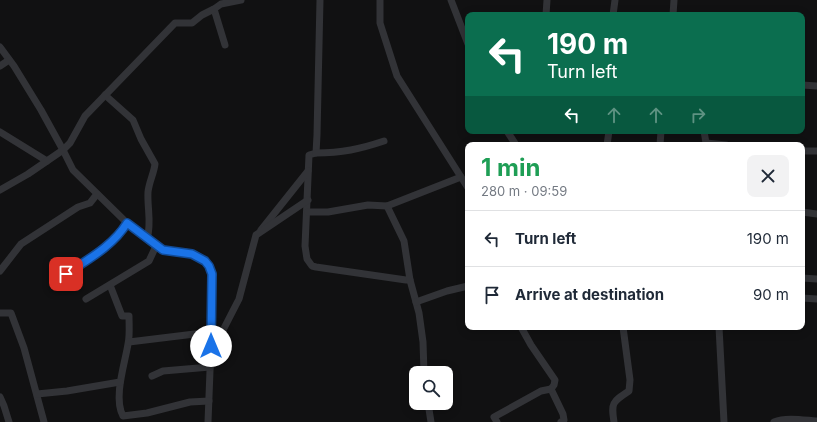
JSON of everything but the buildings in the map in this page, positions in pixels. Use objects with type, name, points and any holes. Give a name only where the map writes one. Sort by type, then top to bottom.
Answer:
[{"type":"street","points":[[0,190],[28,174],[63,150],[70,143],[85,116],[175,22],[192,23],[202,15],[214,10],[221,4],[240,0]]},
{"type":"street","points":[[316,153],[320,62],[320,0]]},
{"type":"street","points":[[380,0],[380,23],[397,76],[465,183]]},
{"type":"street","points":[[451,0],[465,36]]},
{"type":"street","points":[[546,12],[547,0]]},
{"type":"street","points":[[613,12],[615,0]]},
{"type":"street","points":[[673,12],[674,0]]},
{"type":"street","points":[[214,10],[225,45]]},
{"type":"street","points":[[0,47],[63,150],[73,170],[127,223],[156,246],[168,252],[192,254],[205,261],[209,266],[212,274],[208,422]]},
{"type":"street","points":[[0,66],[9,60]]},
{"type":"street","points":[[805,85],[817,86]]},
{"type":"street","points":[[105,95],[133,120],[141,139],[155,164],[148,193],[150,225],[147,239]]},
{"type":"street","points":[[0,132],[47,161]]},
{"type":"street","points":[[384,140],[360,149],[316,153],[309,156],[308,212],[305,246],[307,259],[312,266],[331,270],[410,280]]},
{"type":"street","points":[[805,151],[817,151]]},
{"type":"street","points":[[129,342],[211,335],[220,336],[238,299],[256,236],[308,171]]},
{"type":"street","points":[[308,212],[328,212],[368,205],[387,206],[461,177]]},
{"type":"street","points":[[0,271],[21,244],[78,207],[90,203],[98,194]]},
{"type":"street","points":[[256,236],[308,200]]},
{"type":"street","points":[[387,206],[404,241],[410,280],[419,313],[423,342],[424,366]]},
{"type":"street","points":[[805,212],[817,214]]},
{"type":"street","points":[[66,274],[100,251],[123,230],[127,223]]},
{"type":"street","points":[[86,299],[149,261],[156,246]]},
{"type":"street","points":[[805,278],[817,279]]},
{"type":"street","points":[[110,285],[122,316],[129,316],[129,342],[120,382],[120,411],[123,416],[147,413],[190,402],[209,401]]},
{"type":"street","points":[[416,302],[447,291],[465,287]]},
{"type":"street","points":[[805,298],[817,299]]},
{"type":"street","points":[[0,313],[11,313],[24,348],[44,422]]},
{"type":"street","points":[[497,422],[494,417],[541,391],[551,389],[554,385],[555,380],[523,330]]},
{"type":"street","points":[[614,422],[612,413],[613,404],[629,391],[630,380],[623,330]]},
{"type":"street","points":[[719,330],[724,422]]},
{"type":"street","points":[[152,376],[163,371],[210,367]]},
{"type":"street","points":[[37,394],[67,391],[120,382]]},
{"type":"street","points":[[551,389],[563,414],[564,420],[561,422]]},
{"type":"street","points":[[0,397],[9,422]]},
{"type":"street","points":[[429,410],[431,422]]},
{"type":"street","points":[[774,422],[799,420],[816,421]]},
{"type":"route","points":[[66,274],[100,251],[123,230],[127,223],[163,250],[176,253],[184,252],[199,257],[209,266],[212,274],[211,346]]}]
